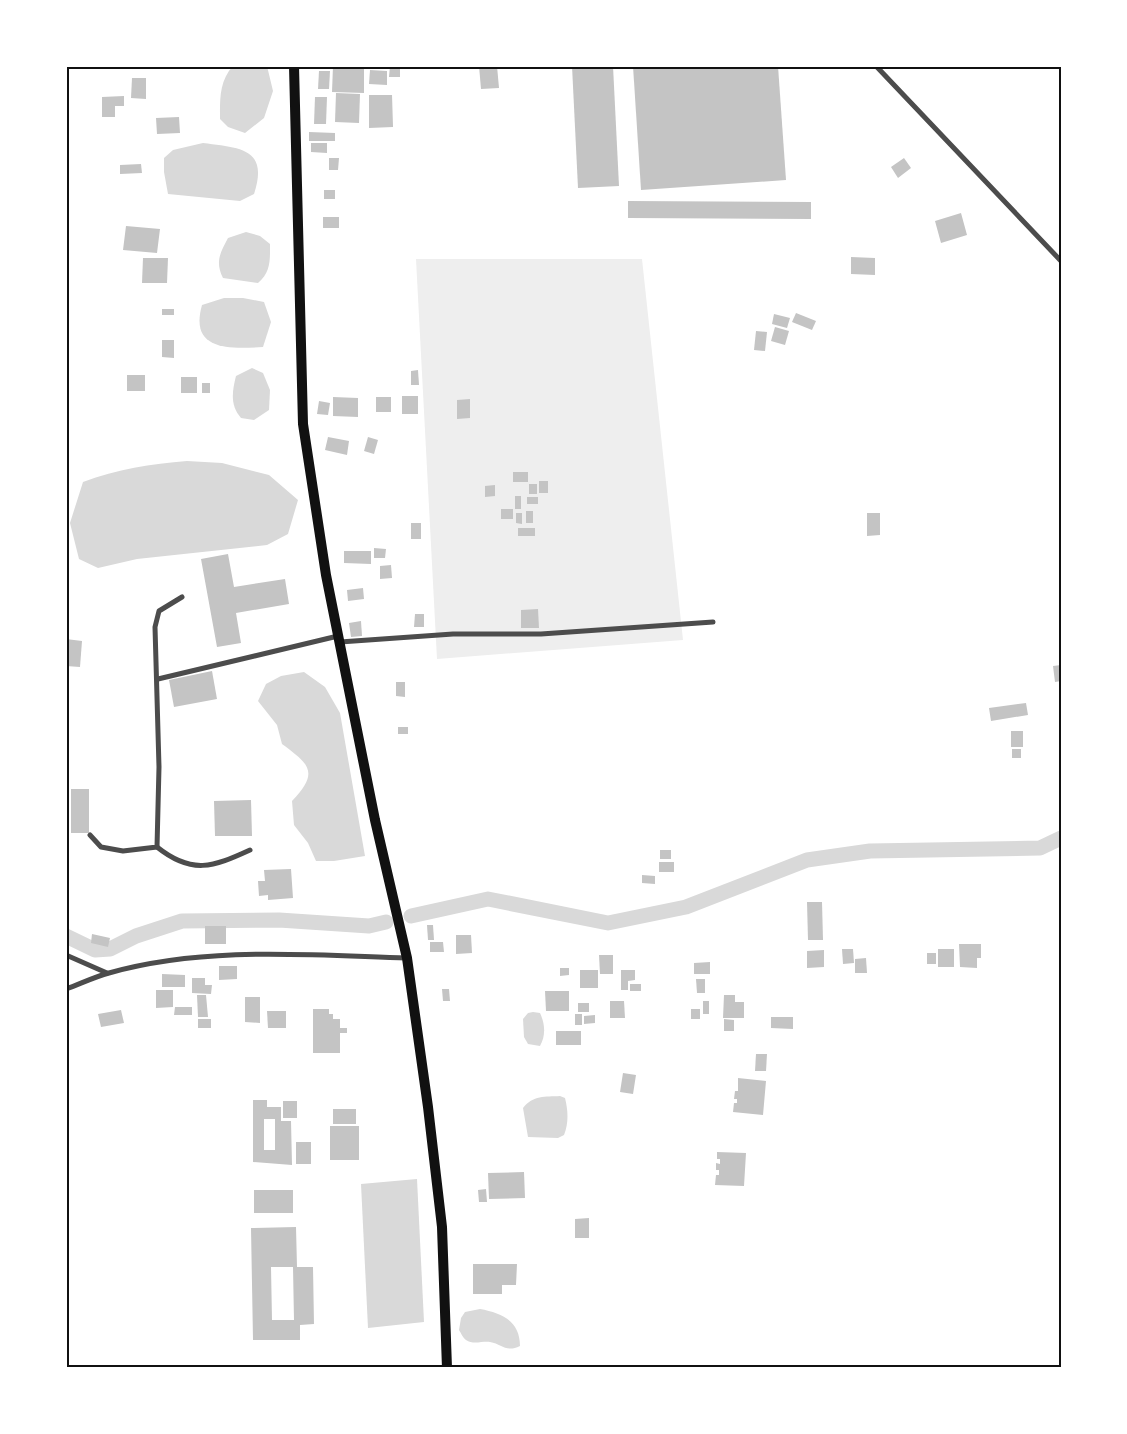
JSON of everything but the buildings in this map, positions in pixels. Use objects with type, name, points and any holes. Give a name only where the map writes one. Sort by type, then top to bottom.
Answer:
[{"type":"highway","points":[[294,66],[303,424],[326,575],[375,820],[407,958],[428,1107],[442,1227],[447,1368]]},
{"type":"street","points":[[876,66],[1061,261]]},
{"type":"street","points":[[157,847],[158,679],[155,626],[159,611],[182,597]]},
{"type":"street","points":[[158,679],[339,639],[454,634],[540,634],[713,622]]},
{"type":"street","points":[[90,835],[101,847],[123,851],[157,847],[170,858],[199,867],[224,862],[250,850]]},
{"type":"street","points":[[66,989],[107,973],[186,958],[248,954],[407,958]]},
{"type":"street","points":[[66,955],[107,973]]},
{"type":"shaded area","points":[[233,66],[267,66],[273,91],[264,118],[245,133],[228,127],[220,119],[220,98],[223,84]]},
{"type":"shaded area","points":[[203,143],[239,149],[248,153],[254,159],[258,167],[258,179],[254,194],[240,201],[168,194],[164,172],[164,158],[173,150]]},
{"type":"shaded area","points":[[246,232],[260,236],[270,244],[268,270],[258,283],[223,278],[219,267],[221,253],[228,238]]},
{"type":"shaded area","points":[[416,259],[642,259],[683,640],[437,659]]},
{"type":"shaded area","points":[[224,298],[243,298],[264,302],[271,322],[263,347],[225,347],[207,339],[201,331],[199,320],[202,305]]},
{"type":"shaded area","points":[[252,368],[263,373],[270,390],[269,410],[254,420],[241,418],[235,408],[233,398],[236,376]]},
{"type":"shaded area","points":[[187,461],[222,463],[269,475],[298,500],[288,534],[267,545],[137,559],[98,568],[79,559],[70,523],[83,482],[134,468]]},
{"type":"shaded area","points":[[304,672],[325,687],[340,713],[365,856],[334,861],[316,861],[308,843],[294,825],[292,801],[306,783],[308,769],[299,757],[282,744],[277,725],[258,701],[266,684],[281,676]]},
{"type":"shaded area","points":[[528,1013],[540,1013],[543,1021],[544,1034],[540,1046],[528,1044],[524,1037],[523,1019]]},
{"type":"shaded area","points":[[560,1096],[565,1098],[567,1112],[567,1126],[564,1135],[558,1138],[528,1137],[523,1108],[535,1099]]},
{"type":"shaded area","points":[[417,1179],[424,1322],[368,1328],[361,1184]]},
{"type":"shaded area","points":[[480,1309],[496,1313],[513,1324],[517,1330],[520,1346],[511,1349],[490,1342],[472,1342],[465,1339],[459,1330],[461,1318],[465,1312]]},
{"type":"waterway","points":[[411,916],[488,899],[608,923],[686,907],[807,860],[870,851],[1040,848],[1061,838]]},
{"type":"waterway","points":[[66,936],[95,950],[110,949],[136,936],[182,921],[279,920],[369,926],[386,922]]}]
